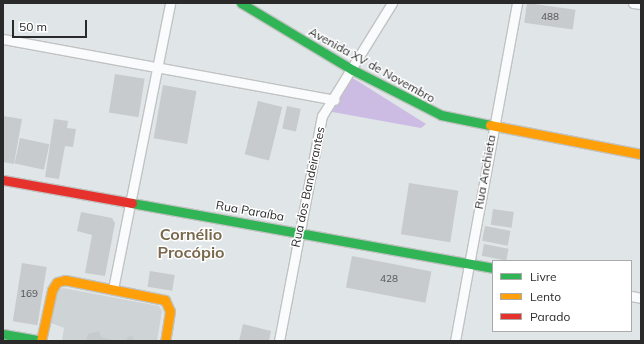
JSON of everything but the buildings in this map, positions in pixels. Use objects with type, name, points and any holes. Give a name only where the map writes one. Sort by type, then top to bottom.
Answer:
[{"type":"street","points":[[113,289],[156,67],[170,3]]},
{"type":"street","name":"Avenida XV de Novembro","points":[[241,3],[353,70],[425,110],[494,126],[641,154]]},
{"type":"street","name":"Rua dos Bandeirantes","points":[[279,341],[298,231],[322,116],[353,70],[392,3]]},
{"type":"street","name":"Rua Anchieta","points":[[455,341],[517,3]]},
{"type":"street","points":[[633,3],[641,4]]},
{"type":"street","points":[[3,39],[334,100]]},
{"type":"street","name":"Rua Paraíba","points":[[3,180],[298,231],[492,268]]},
{"type":"street","points":[[3,334],[41,341],[52,290],[57,282],[65,280],[165,300],[170,312],[165,341]]},
{"type":"shaded area","points":[[352,78],[426,124],[421,128],[327,111]]},
{"type":"shaded area","points":[[63,288],[159,306],[162,311],[157,341],[62,341],[64,328],[51,323],[58,291]]},
{"type":"traffic: fast","points":[[241,3],[353,70],[441,115],[490,125]]},
{"type":"traffic: fast","points":[[132,203],[492,268]]},
{"type":"traffic: fast","points":[[3,334],[41,341]]},
{"type":"traffic: slow","points":[[490,125],[641,154]]},
{"type":"traffic: slow","points":[[41,341],[52,290],[57,282],[65,280],[165,300],[170,311],[165,341]]},
{"type":"traffic: jam","points":[[3,180],[132,203]]},
{"type":"district","name":"Cornélio Procópio","points":[[191,243]]}]
